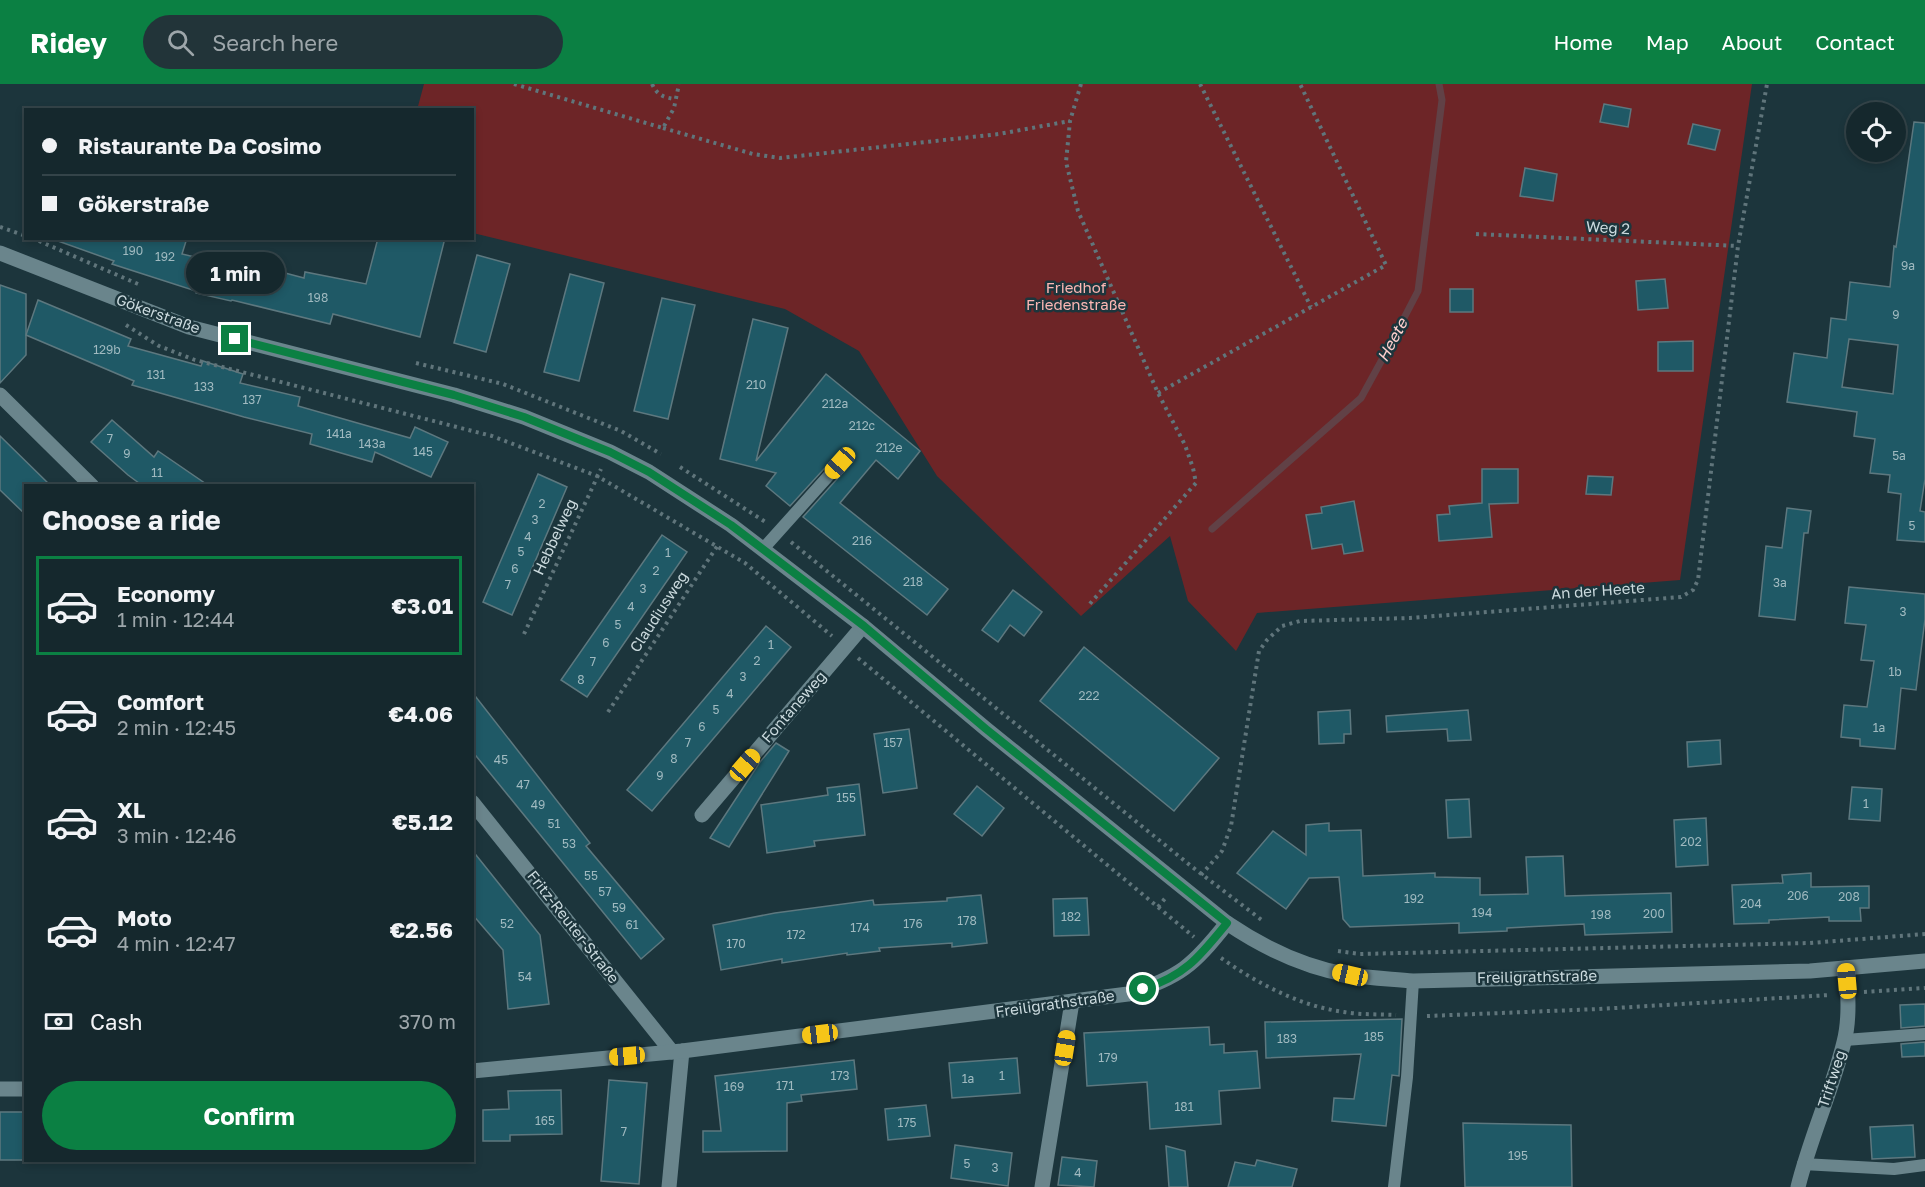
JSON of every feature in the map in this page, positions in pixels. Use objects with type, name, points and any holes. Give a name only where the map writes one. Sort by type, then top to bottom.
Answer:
[{"type":"main road","name":"Gökerstraße","points":[[0,253],[189,327],[454,395],[524,417],[610,452],[649,472],[731,525],[864,626],[986,729],[1227,923]]},
{"type":"main road","points":[[0,395],[90,484]]},
{"type":"main road","name":"Fontaneweg","points":[[702,815],[864,626]]},
{"type":"main road","name":"Fritz-Reuter-Straße","points":[[474,804],[677,1051]]},
{"type":"main road","name":"Freiligrathstraße","points":[[474,1071],[677,1051],[1128,994],[1158,984],[1183,972],[1207,948],[1227,923],[1252,940],[1279,954],[1315,967],[1350,975],[1413,981],[1846,968],[1925,961]]},
{"type":"main road","name":"Triftweg","points":[[1798,1187],[1803,1164],[1845,1040],[1848,993],[1846,968]]},
{"type":"main road","points":[[1042,1187],[1072,1002]]},
{"type":"main road","points":[[669,1187],[677,1051]]},
{"type":"main road","points":[[0,1089],[24,1089]]},
{"type":"lane","points":[[763,549],[840,463]]},
{"type":"lane","points":[[1394,1187],[1407,1077],[1413,981]]},
{"type":"lane","points":[[1845,1040],[1925,1034]]},
{"type":"lane","points":[[1803,1164],[1894,1169],[1925,1165]]},
{"type":"path","points":[[514,84],[753,154],[780,158],[999,134],[1070,121]]},
{"type":"path","points":[[535,90],[537,84]]},
{"type":"path","points":[[652,84],[654,89],[665,98],[676,99]]},
{"type":"path","points":[[663,128],[674,108],[679,84]]},
{"type":"path","points":[[1081,84],[1070,121],[1066,162],[1078,211],[1158,393],[1185,445],[1196,483],[1087,608]]},
{"type":"path","points":[[1200,84],[1311,307]]},
{"type":"path","points":[[1158,393],[1386,265],[1300,84]]},
{"type":"path","name":"An der Heete","points":[[1187,891],[1222,851],[1231,826],[1259,651],[1282,626],[1300,621],[1410,618],[1681,597],[1693,590],[1698,580],[1738,246],[1767,84]]},
{"type":"path","points":[[0,227],[24,235]]},
{"type":"path","name":"Weg 2","points":[[1476,234],[1738,246]]},
{"type":"path","points":[[37,240],[139,285]]},
{"type":"path","points":[[118,322],[129,326],[159,346],[195,360],[492,436],[597,476],[745,563],[1158,907]]},
{"type":"path","points":[[412,362],[503,384],[621,431],[668,459]]},
{"type":"path","name":"Hebbelweg","points":[[524,634],[610,452]]},
{"type":"path","points":[[678,465],[778,531],[880,612],[999,712],[1202,875],[1272,928]]},
{"type":"path","name":"Claudiusweg","points":[[608,712],[731,525]]},
{"type":"path","points":[[1327,950],[1360,954],[1798,943],[1925,934]]},
{"type":"path","points":[[1848,993],[1925,988]]},
{"type":"green space","name":"Friedhof Friedenstraße","points":[[424,84],[1752,84],[1680,580],[1257,613],[1236,651],[1188,601],[1170,536],[1081,616],[937,476],[859,351],[785,309],[474,233],[474,108],[418,108]]},
{"type":"building","points":[[1604,104],[1631,109],[1628,127],[1600,122]]},
{"type":"building","points":[[1914,122],[1925,123],[1925,479],[1920,511],[1925,512],[1925,542],[1897,540],[1901,494],[1888,492],[1890,475],[1870,473],[1875,439],[1854,436],[1857,412],[1787,402],[1794,353],[1827,358],[1831,318],[1846,320],[1850,282],[1890,287],[1894,246],[1896,247]],"holes":[[[1849,339],[1898,345],[1893,394],[1842,387]]]},
{"type":"building","points":[[1693,124],[1720,130],[1715,150],[1688,144]]},
{"type":"building","points":[[1525,168],[1557,174],[1553,201],[1520,196]]},
{"type":"building","points":[[186,240],[182,254],[250,270],[251,264],[304,278],[305,272],[366,284],[377,240],[444,240],[420,337],[333,314],[330,324],[196,293],[196,291],[112,264],[114,261],[58,241]]},
{"type":"building","points":[[477,255],[510,264],[486,352],[454,343]]},
{"type":"building","points":[[570,274],[604,283],[579,381],[544,372]]},
{"type":"building","points":[[1665,279],[1668,308],[1638,310],[1636,281]]},
{"type":"building","points":[[0,285],[26,294],[26,355],[0,383]]},
{"type":"building","points":[[1450,289],[1473,289],[1473,312],[1450,312]]},
{"type":"building","points":[[662,298],[695,305],[668,419],[634,411]]},
{"type":"building","points":[[38,300],[131,339],[128,346],[201,366],[203,361],[243,374],[240,383],[300,397],[298,406],[410,438],[415,427],[448,442],[431,477],[375,452],[372,462],[310,444],[312,434],[132,385],[134,381],[26,335]]},
{"type":"building","points":[[753,319],[788,328],[756,461],[826,374],[920,451],[898,479],[876,460],[840,503],[948,589],[927,615],[803,517],[846,469],[848,461],[845,457],[838,455],[834,458],[790,506],[766,486],[776,473],[720,459]]},
{"type":"building","points":[[1693,341],[1693,371],[1658,371],[1658,342]]},
{"type":"building","points":[[112,420],[154,457],[158,451],[206,484],[140,484],[91,442]]},
{"type":"building","points":[[0,436],[49,484],[24,484],[24,513],[0,490]]},
{"type":"building","points":[[1482,469],[1518,469],[1518,503],[1489,504],[1492,537],[1439,541],[1437,515],[1450,514],[1449,506],[1482,503]]},
{"type":"building","points":[[538,474],[567,487],[512,615],[483,602]]},
{"type":"building","points":[[1588,476],[1613,477],[1611,495],[1586,494]]},
{"type":"building","points":[[1354,501],[1363,551],[1344,554],[1342,544],[1312,549],[1306,515],[1322,513],[1321,507]]},
{"type":"building","points":[[1787,508],[1811,511],[1808,533],[1804,533],[1795,620],[1759,616],[1766,546],[1782,548]]},
{"type":"building","points":[[662,535],[687,552],[587,697],[561,680]]},
{"type":"building","points":[[1849,587],[1925,594],[1925,619],[1916,690],[1901,688],[1895,749],[1860,746],[1860,739],[1841,737],[1844,705],[1867,707],[1874,661],[1861,660],[1866,625],[1845,623]]},
{"type":"building","points":[[1013,590],[1042,612],[1024,636],[1010,625],[998,642],[982,630]]},
{"type":"building","points":[[766,626],[791,647],[652,811],[627,790]]},
{"type":"building","points":[[1084,647],[1219,758],[1174,811],[1040,701]]},
{"type":"building","points":[[474,695],[590,843],[586,846],[664,939],[641,959],[474,753]]},
{"type":"building","points":[[1350,710],[1351,734],[1344,734],[1344,743],[1319,744],[1318,712]]},
{"type":"building","points":[[1468,710],[1471,740],[1448,741],[1447,729],[1387,732],[1386,716]]},
{"type":"building","points":[[909,729],[917,788],[883,793],[874,734]]},
{"type":"building","points":[[1720,740],[1721,764],[1688,767],[1687,742]]},
{"type":"building","points":[[776,743],[789,751],[729,847],[710,838],[760,762]]},
{"type":"building","points":[[859,784],[865,835],[814,841],[815,846],[767,853],[761,805],[828,795],[827,788]]},
{"type":"building","points":[[977,786],[1004,808],[982,836],[954,814]]},
{"type":"building","points":[[1852,787],[1882,789],[1880,821],[1849,819]]},
{"type":"building","points":[[1469,799],[1471,837],[1448,838],[1446,800]]},
{"type":"building","points":[[1706,818],[1708,865],[1676,867],[1674,820]]},
{"type":"building","points":[[1329,823],[1329,831],[1361,830],[1363,876],[1435,873],[1435,877],[1480,878],[1480,895],[1528,894],[1526,857],[1563,856],[1565,896],[1671,893],[1672,932],[1585,935],[1584,924],[1459,933],[1459,923],[1350,927],[1343,919],[1339,877],[1309,878],[1286,909],[1237,873],[1273,831],[1306,855],[1306,825]]},
{"type":"building","points":[[474,852],[540,935],[549,1004],[508,1009],[503,950],[474,916]]},
{"type":"building","points":[[1811,873],[1811,887],[1869,886],[1869,908],[1860,908],[1861,921],[1829,921],[1829,917],[1734,924],[1732,885],[1783,883],[1782,875]]},
{"type":"building","points":[[981,895],[987,943],[952,947],[952,943],[879,948],[880,951],[847,955],[847,953],[782,963],[782,959],[721,970],[713,925],[775,913],[873,900],[874,905],[947,901],[947,898]]},
{"type":"building","points":[[1087,898],[1089,935],[1054,936],[1053,899]]},
{"type":"building","points":[[1925,1004],[1925,1026],[1901,1028],[1900,1005]]},
{"type":"building","points":[[1402,1019],[1399,1076],[1392,1075],[1386,1126],[1332,1121],[1334,1098],[1354,1099],[1361,1054],[1266,1058],[1265,1022]]},
{"type":"building","points":[[1209,1027],[1210,1045],[1224,1044],[1224,1053],[1257,1051],[1260,1088],[1219,1091],[1221,1124],[1150,1129],[1147,1082],[1087,1086],[1084,1033]]},
{"type":"building","points":[[1925,1042],[1925,1056],[1902,1057],[1901,1044]]},
{"type":"building","points":[[1017,1058],[1020,1093],[952,1098],[949,1063]]},
{"type":"building","points":[[854,1060],[857,1089],[801,1095],[802,1101],[787,1103],[787,1151],[703,1152],[703,1131],[721,1131],[715,1076]]},
{"type":"building","points":[[609,1080],[647,1083],[639,1184],[601,1181]]},
{"type":"building","points":[[561,1090],[562,1134],[510,1135],[510,1141],[483,1141],[483,1110],[509,1109],[508,1091]]},
{"type":"building","points":[[926,1105],[930,1136],[888,1140],[885,1109]]},
{"type":"building","points":[[0,1112],[24,1112],[24,1160],[0,1160]]},
{"type":"building","points":[[1463,1123],[1571,1125],[1572,1187],[1465,1187]]},
{"type":"building","points":[[1913,1125],[1915,1157],[1872,1159],[1870,1127]]},
{"type":"building","points":[[955,1145],[1012,1153],[1008,1186],[951,1178]]},
{"type":"building","points":[[1166,1146],[1185,1151],[1188,1187],[1169,1187]]},
{"type":"building","points":[[1062,1157],[1097,1161],[1094,1187],[1058,1185]]},
{"type":"building","points":[[1257,1160],[1297,1169],[1292,1187],[1228,1187],[1235,1162],[1255,1166]]},
{"type":"waterway","name":"Heete","points":[[1212,529],[1361,398],[1418,291],[1442,100],[1439,84]]},
{"type":"route","points":[[235,339],[454,395],[524,417],[610,452],[649,472],[731,525],[864,626],[986,729],[1227,923],[1207,948],[1183,972],[1143,989]]}]
